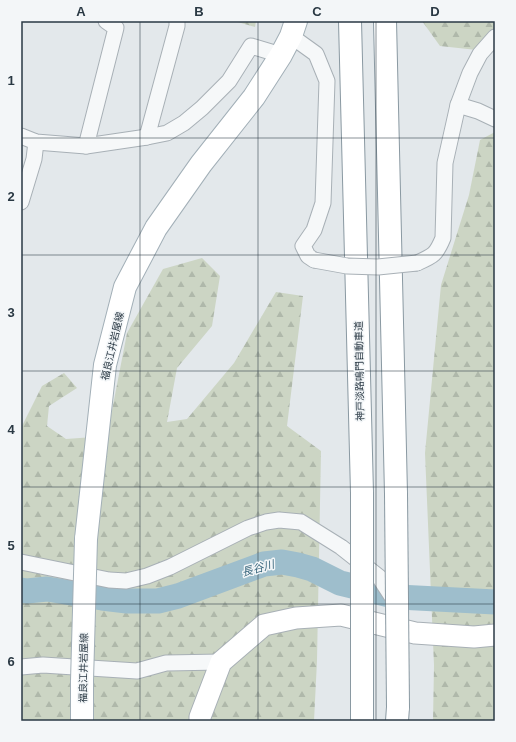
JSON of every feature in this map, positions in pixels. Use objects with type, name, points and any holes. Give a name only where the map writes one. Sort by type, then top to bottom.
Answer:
[{"type":"main road","name":"神戸淡路鳴門自動車道","points":[[350,21],[362,493],[362,713]]},
{"type":"main road","points":[[385,21],[396,494],[397,714]]},
{"type":"main road","name":"福良江井岩屋線","points":[[82,721],[86,539],[105,365],[125,287],[156,228],[202,164],[254,97],[281,55],[293,29]]},
{"type":"street","points":[[86,146],[116,28],[106,21]]},
{"type":"street","points":[[148,137],[177,26],[177,21]]},
{"type":"street","points":[[293,29],[316,54],[327,81],[323,203],[314,230],[303,246],[308,256],[314,260],[347,266],[378,267],[417,263],[433,256],[439,248],[443,238],[445,163],[458,105],[470,73],[480,54],[495,37]]},
{"type":"street","points":[[21,136],[36,142],[86,146],[167,133],[184,123],[202,108],[229,81],[252,46],[281,55]]},
{"type":"street","points":[[458,105],[478,111],[495,119]]},
{"type":"street","points":[[21,202],[34,159],[36,142]]},
{"type":"street","points":[[21,562],[110,580],[126,580],[147,576],[170,568],[248,528],[266,522],[279,520],[301,522],[341,547],[379,577],[415,633]]},
{"type":"street","points":[[200,721],[200,717],[221,662],[264,625],[296,618],[341,615],[415,633],[474,637],[495,635]]},
{"type":"street","points":[[21,667],[43,665],[137,671],[166,663],[221,662]]},
{"type":"green space","points":[[234,21],[256,21],[255,27]]},
{"type":"green space","points":[[422,21],[495,21],[495,52],[440,46]]},
{"type":"green space","points":[[495,132],[495,721],[433,721],[434,665],[425,453],[441,285],[469,195],[480,140]]},
{"type":"green space","points":[[202,258],[220,276],[212,326],[177,368],[167,422],[187,419],[234,363],[276,292],[303,296],[287,426],[321,451],[317,661],[314,721],[21,721],[21,428],[42,386],[64,373],[77,388],[49,406],[47,426],[66,439],[107,436],[127,333],[163,269]]},
{"type":"waterway","name":"長谷川","points":[[21,590],[27,591],[47,589],[127,601],[158,601],[178,596],[264,564],[282,562],[312,569],[340,583],[398,597],[495,602]]}]
